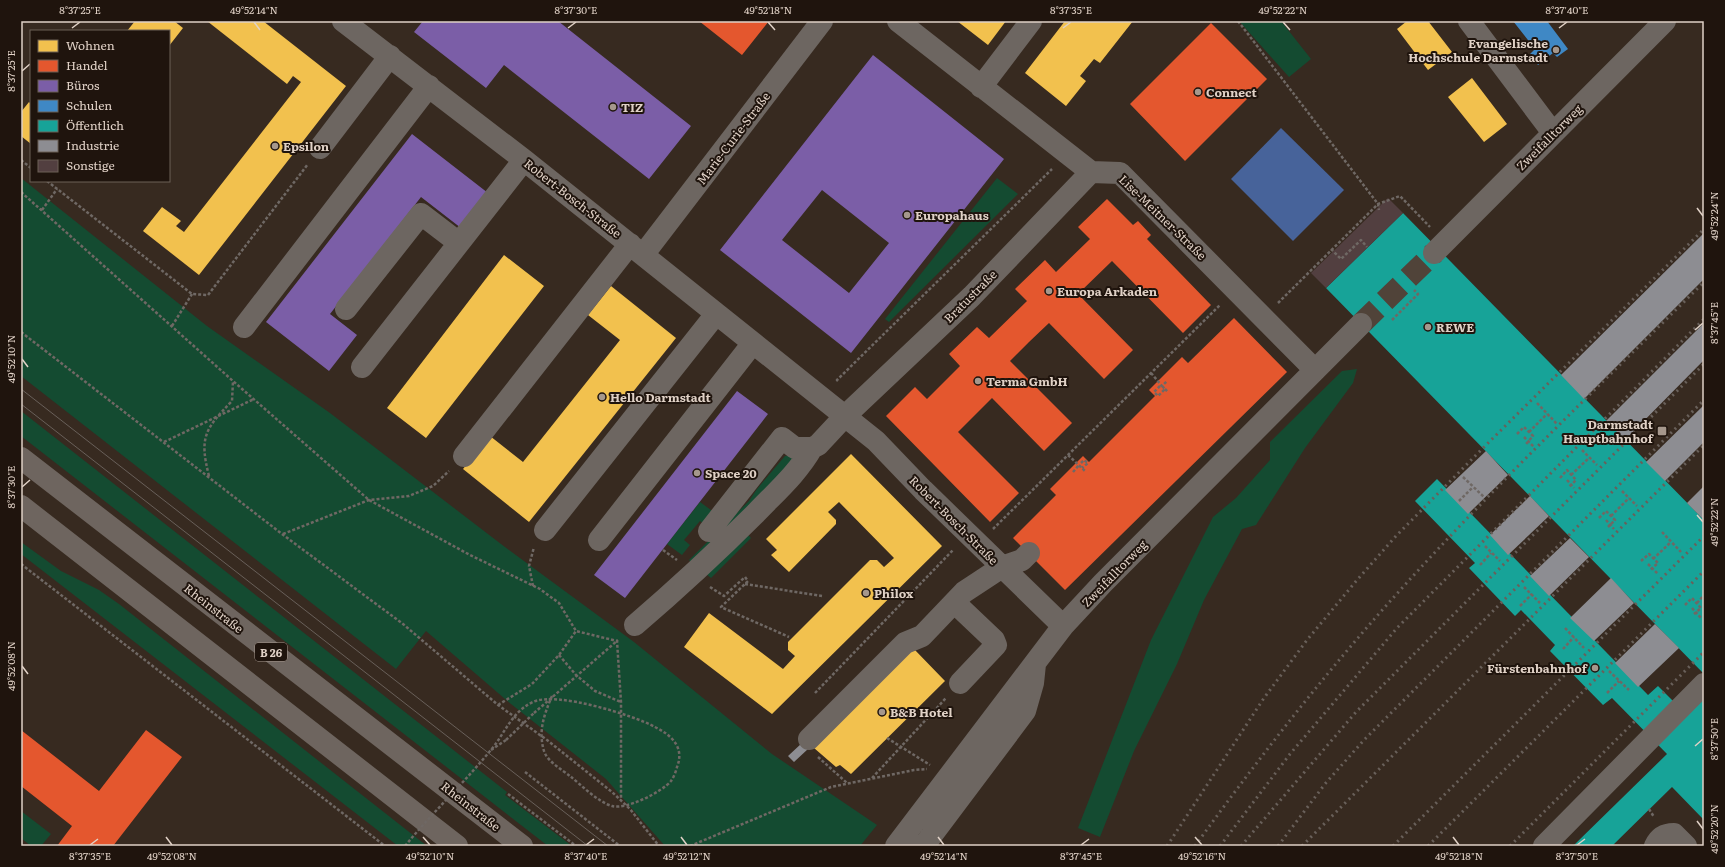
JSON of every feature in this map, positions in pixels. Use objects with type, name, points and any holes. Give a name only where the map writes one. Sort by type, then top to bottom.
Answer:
[{"type":"main road","name":"Rheinstraße","points":[[21,458],[522,846]]},
{"type":"main road","points":[[21,506],[457,846]]},
{"type":"street","name":"Robert-Bosch-Straße","points":[[343,21],[429,86],[637,249],[753,344],[876,441],[923,490],[1063,626]]},
{"type":"street","name":"Marie-Curie-Straße","points":[[464,456],[637,249],[822,21]]},
{"type":"street","points":[[898,21],[1091,172]]},
{"type":"street","points":[[981,87],[1031,21]]},
{"type":"street","points":[[1469,21],[1554,133]]},
{"type":"street","name":"Zweifalltorweg","points":[[1434,252],[1665,21]]},
{"type":"street","points":[[320,148],[390,56]]},
{"type":"street","points":[[244,327],[429,86]]},
{"type":"street","points":[[362,367],[524,160]]},
{"type":"street","name":"Lise-Meitner-Straße","points":[[1091,172],[1120,173],[1315,370]]},
{"type":"street","name":"Bratustraße","points":[[845,416],[972,296],[1091,172]]},
{"type":"street","points":[[346,309],[421,214],[459,243]]},
{"type":"street","points":[[545,530],[716,314]]},
{"type":"street","name":"Zweifalltorweg","points":[[896,846],[1063,626],[1103,583],[1361,324]]},
{"type":"street","points":[[599,540],[753,344]]},
{"type":"street","points":[[635,626],[692,575],[791,477],[806,459],[812,448],[826,438],[845,416]]},
{"type":"street","points":[[709,531],[782,438],[795,448],[812,448]]},
{"type":"street","points":[[809,739],[905,643],[922,636],[964,592],[1002,567],[1022,560],[1029,553]]},
{"type":"street","points":[[955,603],[994,640],[996,645],[960,683]]},
{"type":"street","points":[[922,846],[926,843],[1026,711],[1033,684],[1035,663]]},
{"type":"street","points":[[1544,846],[1704,684]]},
{"type":"street","points":[[1655,846],[1659,839],[1666,834],[1674,834],[1686,846]]},
{"type":"path","points":[[1238,21],[1378,204],[1379,210]]},
{"type":"path","points":[[48,182],[192,294],[208,295],[320,148]]},
{"type":"path","points":[[837,380],[1068,154]]},
{"type":"path","points":[[21,160],[30,167]]},
{"type":"path","points":[[42,210],[57,189]]},
{"type":"path","points":[[21,192],[369,500],[470,555],[533,586],[559,603],[576,631],[617,640]]},
{"type":"path","points":[[1264,318],[1331,249],[1378,204],[1387,202]]},
{"type":"path","points":[[1358,237],[1367,247]]},
{"type":"path","points":[[1331,249],[1341,260],[1361,240]]},
{"type":"path","points":[[992,530],[1236,289]]},
{"type":"path","points":[[1392,320],[1418,294],[1414,290]]},
{"type":"path","points":[[172,326],[192,294]]},
{"type":"path","points":[[21,332],[282,534],[403,624],[498,705],[547,740],[621,801],[659,846]]},
{"type":"path","points":[[1151,373],[1161,386],[1168,392]]},
{"type":"path","points":[[209,477],[203,454],[205,436],[218,416],[232,401],[233,381]]},
{"type":"path","points":[[1165,389],[1158,396],[1154,392],[1167,382]]},
{"type":"path","points":[[163,442],[254,399]]},
{"type":"path","points":[[1537,403],[1557,424]]},
{"type":"path","points":[[1529,432],[1547,414]]},
{"type":"path","points":[[1517,434],[1524,427],[1533,436],[1526,444]]},
{"type":"path","points":[[1524,437],[1534,447]]},
{"type":"path","points":[[1582,450],[1597,465]]},
{"type":"path","points":[[1068,454],[1080,464],[1085,471]]},
{"type":"path","points":[[282,534],[369,500],[410,496],[433,486],[464,456]]},
{"type":"path","points":[[1571,475],[1589,458]]},
{"type":"path","points":[[1073,472],[1084,460],[1088,463],[1082,468]]},
{"type":"path","points":[[1560,478],[1567,470],[1576,480],[1569,487]]},
{"type":"path","points":[[1463,477],[1484,497]]},
{"type":"path","points":[[1567,480],[1574,488]]},
{"type":"path","points":[[1459,501],[1473,487]]},
{"type":"path","points":[[1622,491],[1637,506]]},
{"type":"path","points":[[1611,516],[1628,498]]},
{"type":"path","points":[[1599,518],[1606,511],[1616,520],[1608,527]]},
{"type":"path","points":[[1606,520],[1614,529]]},
{"type":"path","points":[[533,586],[529,566],[531,552],[545,530]]},
{"type":"path","points":[[1662,532],[1681,552]]},
{"type":"path","points":[[1653,559],[1671,542]]},
{"type":"path","points":[[1485,546],[1500,562]]},
{"type":"path","points":[[815,693],[953,550]]},
{"type":"path","points":[[1480,565],[1491,553]]},
{"type":"path","points":[[1641,561],[1649,554],[1658,563],[1650,570]]},
{"type":"path","points":[[21,564],[383,846]]},
{"type":"path","points":[[1648,564],[1658,574]]},
{"type":"path","points":[[692,575],[724,596],[745,577],[748,581],[721,607],[789,637]]},
{"type":"path","points":[[745,584],[822,596]]},
{"type":"path","points":[[1524,587],[1540,602]]},
{"type":"path","points":[[1520,606],[1532,594]]},
{"type":"path","points":[[1697,603],[1704,595]]},
{"type":"path","points":[[1685,605],[1692,598],[1701,608],[1694,614]]},
{"type":"path","points":[[1692,608],[1701,618]]},
{"type":"path","points":[[491,750],[506,740],[552,696],[635,626]]},
{"type":"path","points":[[1565,628],[1584,648]]},
{"type":"path","points":[[498,705],[532,684],[559,655],[576,631]]},
{"type":"path","points":[[1563,649],[1574,637]]},
{"type":"path","points":[[617,640],[621,702],[621,801]]},
{"type":"path","points":[[559,655],[576,675],[595,691],[621,702]]},
{"type":"path","points":[[1609,671],[1629,690]]},
{"type":"path","points":[[1607,693],[1619,681]]},
{"type":"path","points":[[872,779],[901,745],[960,683]]},
{"type":"path","points":[[406,846],[428,818],[491,750],[508,722],[524,707],[534,701],[549,700],[556,700],[602,708],[648,723],[668,733],[676,741],[679,752],[678,764],[671,781],[655,792],[631,805],[612,806],[590,792],[554,764],[544,753],[540,732],[543,718],[549,703],[552,696]]},
{"type":"path","points":[[690,846],[813,794],[848,783],[914,770],[934,768],[901,745],[887,738]]},
{"type":"path","points":[[809,739],[813,752],[848,783]]},
{"type":"path","points":[[524,772],[620,846]]},
{"type":"path","points":[[508,794],[576,846]]},
{"type":"green space","points":[[1239,21],[1281,21],[1311,59],[1289,77]]},
{"type":"green space","points":[[21,178],[207,326],[330,413],[501,544],[634,642],[772,754],[877,825],[860,846],[665,846],[606,779],[511,704],[426,631],[396,669],[21,376]]},
{"type":"green space","points":[[997,178],[1018,194],[889,322],[885,319]]},
{"type":"green space","points":[[1357,369],[1353,383],[1305,448],[1256,525],[1242,529],[1204,600],[1177,664],[1134,751],[1100,837],[1078,828],[1151,640],[1213,517],[1236,498],[1270,460],[1270,442],[1342,371]]},
{"type":"green space","points":[[21,411],[507,792],[505,795],[572,846],[548,846],[21,436]]},
{"type":"green space","points":[[785,456],[796,456],[695,566],[689,560],[749,501],[757,489]]},
{"type":"green space","points":[[700,502],[715,513],[705,525],[700,521],[684,540],[690,545],[682,555],[667,544]]},
{"type":"green space","points":[[747,534],[751,538],[711,578],[706,574]]},
{"type":"green space","points":[[21,542],[61,571],[99,590],[119,604],[427,846],[398,846],[21,554]]},
{"type":"green space","points":[[21,811],[51,834],[41,846],[31,846],[21,838]]},
{"type":"water","points":[[1281,128],[1344,190],[1293,241],[1231,179]]},
{"type":"building: Wohnen","points":[[135,21],[174,21],[183,28],[170,45],[170,30],[128,30]]},
{"type":"building: Wohnen","name":"Epsilon","points":[[207,21],[263,21],[346,86],[199,275],[143,231],[162,207],[181,221],[176,226],[184,232],[301,82],[293,76],[287,84]]},
{"type":"building: Wohnen","points":[[957,21],[1006,21],[988,45]]},
{"type":"building: Wohnen","points":[[1065,21],[1133,21],[1100,63],[1094,59],[1080,76],[1086,81],[1066,106],[1025,73]]},
{"type":"building: Wohnen","points":[[1407,21],[1428,21],[1452,52],[1428,70],[1397,29]]},
{"type":"building: Wohnen","points":[[1472,78],[1507,124],[1484,142],[1448,97]]},
{"type":"building: Wohnen","points":[[29,102],[30,143],[21,136],[21,112]]},
{"type":"building: Wohnen","points":[[504,255],[544,286],[426,438],[387,408]]},
{"type":"building: Wohnen","name":"Hello Darmstadt","points":[[611,286],[676,338],[529,522],[463,469],[490,436],[523,462],[620,340],[588,315]]},
{"type":"building: Wohnen","name":"Philox","points":[[851,454],[942,546],[772,714],[684,647],[709,613],[783,669],[795,656],[788,650],[788,642],[870,560],[877,560],[884,567],[894,558],[839,502],[828,512],[836,520],[836,524],[789,572],[771,555],[777,550],[766,539]]},
{"type":"building: Wohnen","name":"B&B Hotel","points":[[913,648],[945,681],[851,774],[840,765],[836,767],[814,748]]},
{"type":"building: Handel","points":[[699,21],[769,21],[742,55]]},
{"type":"building: Handel","name":"Connect","points":[[1211,23],[1267,79],[1185,161],[1130,104]]},
{"type":"building: Handel","points":[[1107,199],[1133,225],[1138,221],[1151,235],[1147,239],[1211,305],[1183,333],[1112,261],[1078,294],[1133,350],[1104,379],[1049,323],[1029,342],[1010,361],[1072,423],[1044,451],[992,398],[958,432],[1019,493],[990,522],[886,416],[915,387],[927,399],[960,366],[949,354],[977,327],[989,338],[1027,301],[1015,289],[1045,260],[1056,272],[1090,239],[1078,227]]},
{"type":"building: Handel","points":[[1234,318],[1287,372],[1065,590],[1013,538],[1056,495],[1050,489],[1083,456],[1089,462],[1155,396],[1149,390],[1182,357],[1188,363]]},
{"type":"building: Handel","points":[[21,730],[99,791],[146,730],[182,757],[113,846],[57,846],[72,826],[21,786]]},
{"type":"building: Büros","name":"TIZ","points":[[423,21],[558,21],[691,126],[649,179],[504,65],[486,88],[414,32]]},
{"type":"building: Büros","name":"Europahaus","points":[[873,55],[1004,159],[851,353],[720,250]],"holes":[[[822,190],[889,243],[849,293],[782,240]]]},
{"type":"building: Büros","points":[[412,134],[488,193],[461,228],[421,197],[330,314],[357,335],[329,371],[266,322]]},
{"type":"building: Büros","name":"Space 20","points":[[737,391],[768,414],[625,598],[594,575]]},
{"type":"building: Schulen","name":"Evangelische Hochschule Darmstadt","points":[[1513,21],[1547,21],[1568,49],[1557,57],[1553,53],[1538,65],[1530,54],[1535,49]]},
{"type":"building: Öffentlich","points":[[1403,213],[1704,520],[1704,674],[1326,288]]},
{"type":"building: Öffentlich","name":"Fürstenbahnhof","points":[[1437,479],[1648,695],[1658,686],[1677,705],[1704,678],[1704,820],[1672,787],[1612,846],[1573,846],[1667,754],[1612,698],[1603,705],[1550,651],[1555,645],[1521,610],[1515,616],[1469,568],[1475,563],[1415,501]]},
{"type":"building: Industrie","points":[[1704,233],[1704,279],[1584,399],[1561,375]]},
{"type":"building: Industrie","points":[[1704,323],[1704,360],[1625,440],[1606,421]]},
{"type":"building: Industrie","points":[[1704,405],[1704,442],[1665,481],[1646,462]]},
{"type":"building: Industrie","points":[[1486,451],[1508,475],[1468,514],[1445,490]]},
{"type":"building: Industrie","points":[[1704,486],[1704,520],[1687,503]]},
{"type":"building: Industrie","points":[[1530,496],[1549,516],[1508,555],[1490,535]]},
{"type":"building: Industrie","points":[[1570,538],[1589,557],[1549,596],[1530,576]]},
{"type":"building: Industrie","points":[[1611,578],[1634,603],[1594,641],[1570,618]]},
{"type":"building: Industrie","points":[[1655,624],[1679,648],[1638,687],[1615,663]]},
{"type":"building: Industrie","points":[[802,743],[808,749],[794,762],[788,756]]},
{"type":"building: Sonstige","points":[[1388,198],[1403,213],[1326,288],[1311,273]]},
{"type":"tunnel","points":[[1361,324],[1434,253]]},
{"type":"tram line","points":[[21,389],[608,846]]},
{"type":"tram line","points":[[21,404],[588,846]]},
{"type":"railway","points":[[1167,846],[1264,698],[1307,640],[1357,580],[1396,536],[1477,454],[1704,229]]},
{"type":"railway","points":[[1195,846],[1302,705],[1410,579],[1534,450],[1704,282]]},
{"type":"railway","points":[[1220,846],[1290,754],[1397,628],[1704,319]]},
{"type":"railway","points":[[1241,846],[1356,712],[1704,364]]},
{"type":"railway","points":[[1278,846],[1325,784],[1363,741],[1704,400]]},
{"type":"railway","points":[[1302,846],[1704,445]]},
{"type":"railway","points":[[1393,846],[1704,536]]},
{"type":"railway","points":[[1428,846],[1704,571]]},
{"type":"railway","points":[[1510,846],[1704,652]]},
{"type":"place","name":"Evangelische Hochschule Darmstadt","points":[[1556,50]]},
{"type":"place","name":"Connect","points":[[1198,92]]},
{"type":"place","name":"TIZ","points":[[613,107]]},
{"type":"place","name":"Epsilon","points":[[275,146]]},
{"type":"place","name":"Europahaus","points":[[907,215]]},
{"type":"place","name":"Europa Arkaden","points":[[1049,291]]},
{"type":"place","name":"REWE","points":[[1428,327]]},
{"type":"place","name":"Terma GmbH","points":[[978,381]]},
{"type":"place","name":"Hello Darmstadt","points":[[602,397]]},
{"type":"place","name":"Darmstadt Hauptbahnhof","points":[[1662,431]]},
{"type":"place","name":"Space 20","points":[[697,473]]},
{"type":"place","name":"Philox","points":[[866,593]]},
{"type":"place","name":"Fürstenbahnhof","points":[[1595,668]]},
{"type":"place","name":"B&B Hotel","points":[[882,712]]}]
